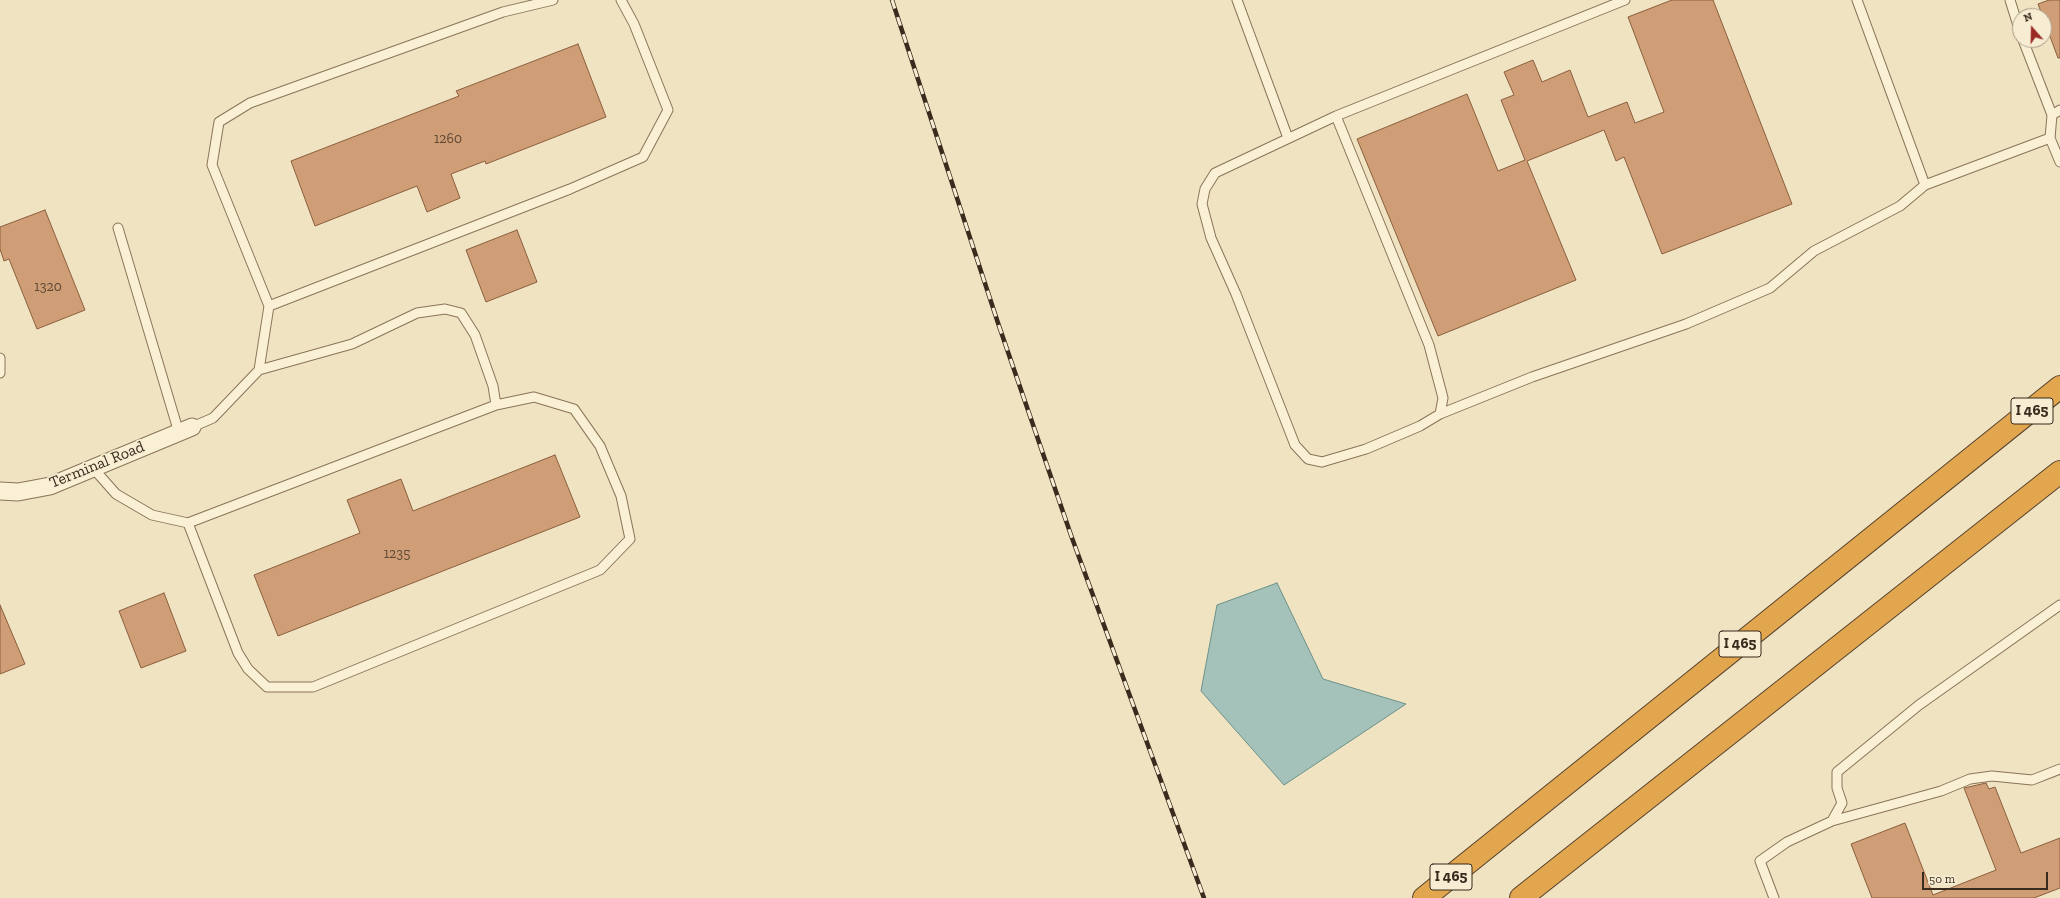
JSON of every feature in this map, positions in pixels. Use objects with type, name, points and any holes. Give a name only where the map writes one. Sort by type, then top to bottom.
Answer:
[{"type":"highway","name":"I 465","points":[[1424,898],[2060,388]]},
{"type":"highway","points":[[1521,898],[1929,574],[2026,500],[2060,472]]},
{"type":"street","name":"Terminal Road","points":[[0,491],[18,492],[50,486],[185,430]]},
{"type":"lane","points":[[258,370],[269,306],[212,165],[219,122],[250,103],[503,12],[553,0]]},
{"type":"lane","points":[[269,306],[570,188],[643,157],[668,110],[634,24],[621,0]]},
{"type":"lane","points":[[1237,0],[1288,138]]},
{"type":"lane","points":[[1625,0],[1336,116],[1215,173],[1205,189],[1202,204],[1211,238],[1236,294],[1295,445],[1308,459],[1322,462],[1366,449],[1420,426],[1440,414],[1532,377],[1686,324],[1770,288],[1814,251],[1900,206],[1925,185],[2050,138]]},
{"type":"lane","points":[[1857,0],[1925,185]]},
{"type":"lane","points":[[2027,48],[2056,112],[2050,138],[2060,162]]},
{"type":"lane","points":[[1336,116],[1429,345],[1443,398],[1440,414]]},
{"type":"lane","points":[[118,228],[185,430],[214,418],[258,370],[352,344],[417,313],[445,309],[461,313],[475,335],[494,386],[496,405]]},
{"type":"lane","points":[[0,358],[0,373]]},
{"type":"lane","points":[[93,468],[116,494],[152,515],[188,522],[496,405],[534,397],[574,409],[600,446],[621,496],[630,539],[600,570],[313,687],[267,687],[248,669],[238,652],[188,522]]},
{"type":"lane","points":[[1832,821],[1842,803],[1837,788],[1837,772],[1919,705],[2060,605]]},
{"type":"lane","points":[[1774,898],[1760,861],[1787,842],[1832,821],[1941,791],[1970,779],[1992,776],[2032,780],[2060,769]]},
{"type":"water","points":[[1277,583],[1323,679],[1406,704],[1284,785],[1201,691],[1217,605]]},
{"type":"building","points":[[1672,0],[1713,0],[1792,204],[1662,254],[1624,157],[1616,161],[1604,130],[1527,161],[1576,280],[1438,336],[1357,139],[1467,94],[1498,171],[1525,160],[1501,100],[1514,95],[1504,72],[1533,60],[1542,82],[1570,70],[1588,117],[1627,102],[1635,123],[1664,112],[1628,17]]},
{"type":"building","points":[[2049,0],[2060,0],[2060,58],[2058,58],[2052,42],[2052,8],[2039,8],[2038,4]]},
{"type":"building","points":[[578,44],[606,117],[486,164],[485,161],[451,174],[460,198],[427,212],[417,186],[315,226],[291,161],[459,96],[456,91]]},
{"type":"building","points":[[45,210],[85,310],[37,329],[9,259],[4,261],[0,249],[0,227]]},
{"type":"building","points":[[517,230],[537,282],[486,302],[466,250]]},
{"type":"building","points":[[555,455],[580,517],[278,636],[254,575],[360,533],[347,500],[401,479],[413,511]]},
{"type":"building","points":[[164,593],[186,651],[141,668],[119,611]]},
{"type":"building","points":[[0,605],[25,664],[0,674]]},
{"type":"building","points":[[1986,783],[1989,789],[1995,787],[2021,853],[2060,838],[2060,888],[2034,898],[1872,898],[1851,844],[1905,823],[1933,895],[1996,870],[1964,788]]},
{"type":"railway","points":[[892,0],[998,323],[1072,538],[1204,898]]}]
